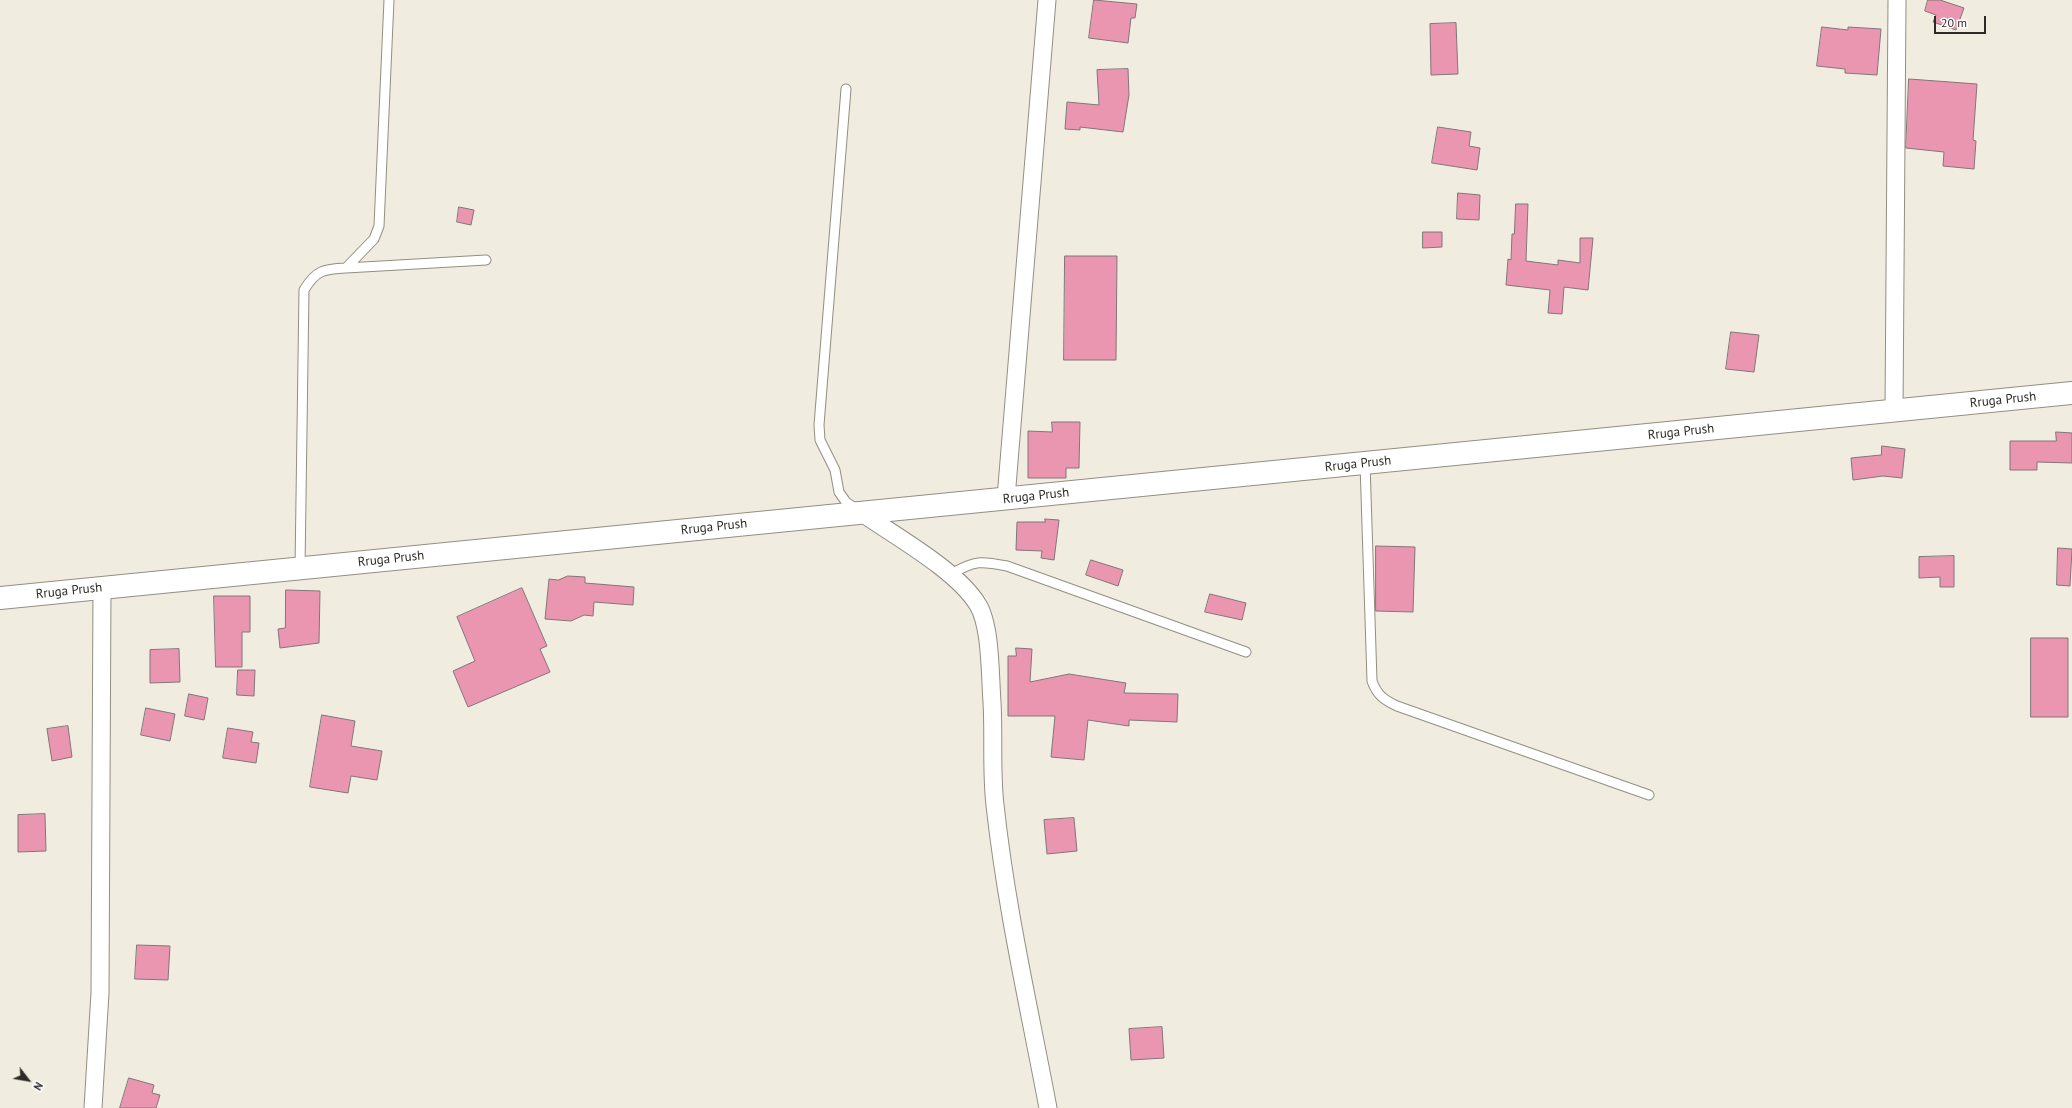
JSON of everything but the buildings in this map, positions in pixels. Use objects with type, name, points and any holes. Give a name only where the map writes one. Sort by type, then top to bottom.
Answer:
[{"type":"street","points":[[1006,498],[1047,0]]},
{"type":"street","points":[[1894,411],[1897,0]]},
{"type":"street","name":"Rruga Prush","points":[[0,598],[2072,393]]},
{"type":"street","points":[[862,513],[951,574],[968,590],[979,605],[986,625],[993,717],[994,802],[1001,858],[1048,1108]]},
{"type":"street","points":[[93,1108],[100,993],[102,588]]},
{"type":"lane","points":[[346,268],[374,239],[379,226],[389,0]]},
{"type":"lane","points":[[846,89],[820,440],[836,470],[839,492],[846,502],[862,513]]},
{"type":"lane","points":[[300,568],[304,290],[312,276],[327,269],[486,260]]},
{"type":"lane","points":[[1365,463],[1372,681],[1376,691],[1384,700],[1397,706],[1649,795]]},
{"type":"lane","points":[[951,574],[968,564],[984,562],[1007,566],[1246,652]]}]
